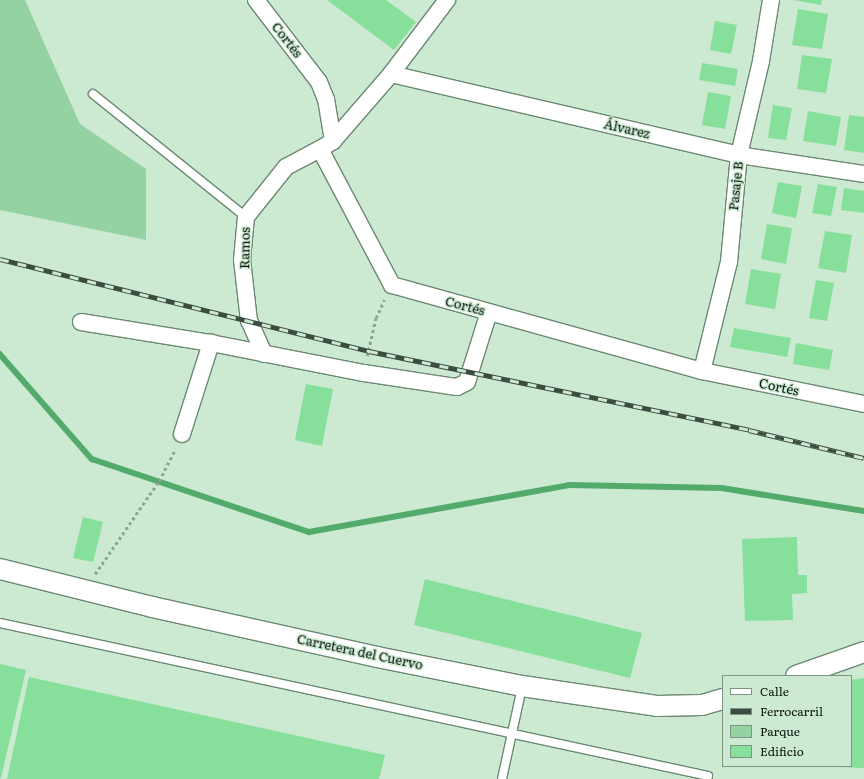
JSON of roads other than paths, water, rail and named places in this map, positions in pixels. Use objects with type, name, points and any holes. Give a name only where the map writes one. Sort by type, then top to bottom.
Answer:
[{"type":"street","name":"Cortés","points":[[256,0],[319,82],[326,98],[326,145],[392,286],[702,371],[864,404]]},
{"type":"street","name":"Ramos","points":[[264,354],[249,321],[242,260],[246,217],[286,167],[326,145],[392,74],[447,0]]},
{"type":"street","name":"Pasaje B","points":[[702,371],[729,262],[739,155],[761,61],[771,0]]},
{"type":"street","name":"Álvarez","points":[[392,74],[739,155],[864,174]]},
{"type":"street","points":[[80,322],[211,343],[364,373],[458,387],[467,382],[489,312]]},
{"type":"street","points":[[182,434],[211,343]]},
{"type":"street","name":"Carretera del Cuervo","points":[[0,569],[84,590],[377,657],[522,686],[657,706],[702,705],[722,699]]},
{"type":"street","points":[[799,675],[864,652]]},
{"type":"lane","points":[[93,94],[246,217]]},
{"type":"lane","points":[[0,623],[708,776],[707,779]]},
{"type":"lane","points":[[502,779],[522,686]]},
{"type":"waterway","points":[[0,354],[92,459],[309,532],[569,485],[722,488],[864,511]]},
{"type":"railway","points":[[0,259],[369,351],[749,430],[864,458]]}]
